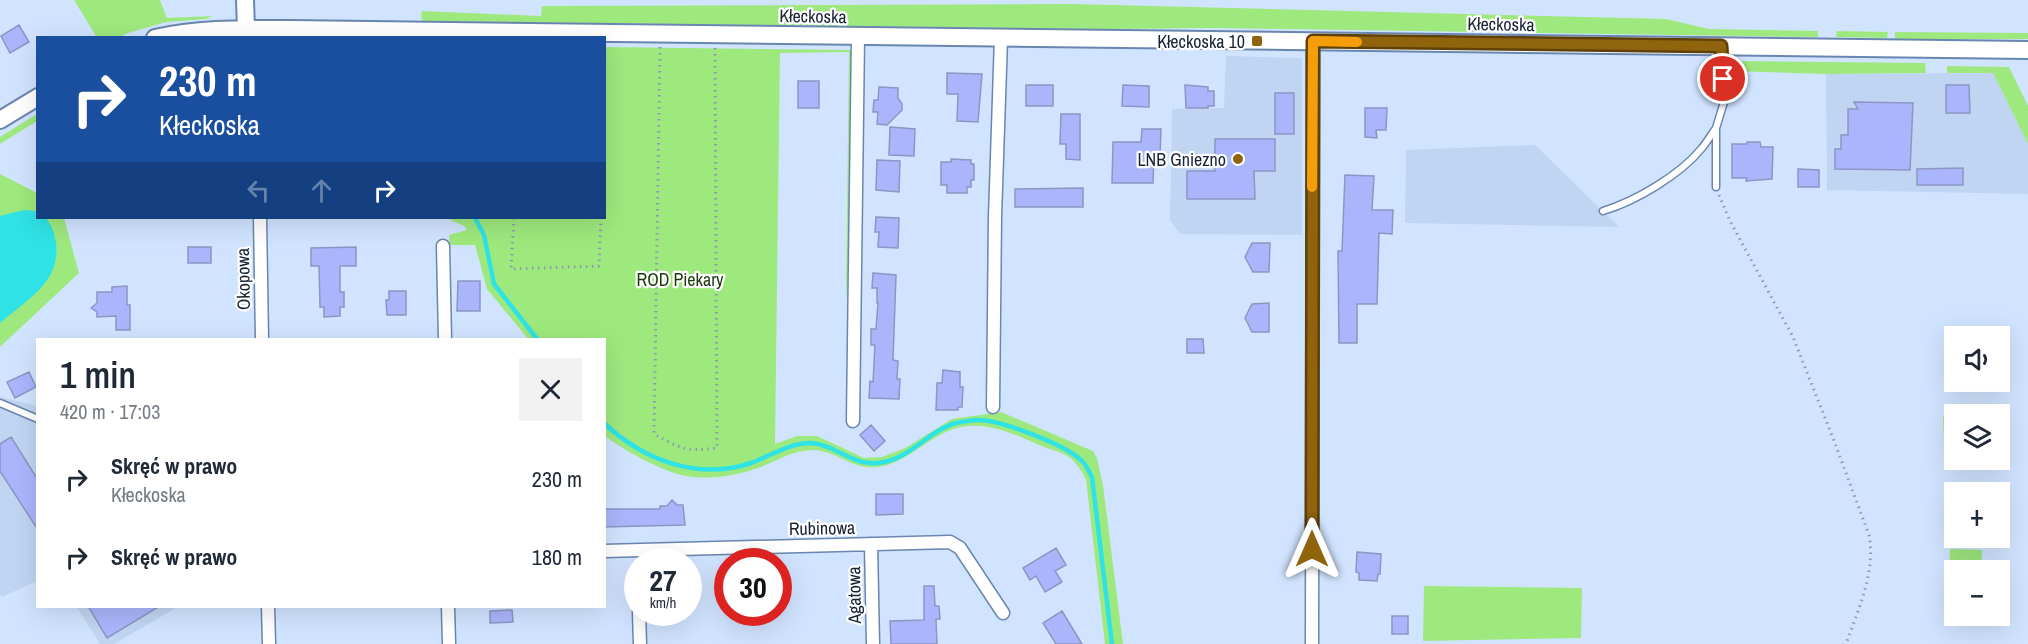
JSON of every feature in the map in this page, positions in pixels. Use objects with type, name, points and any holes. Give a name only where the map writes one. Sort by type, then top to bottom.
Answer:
[{"type":"main road","points":[[245,0],[252,32]]},
{"type":"main road","name":"Kłeckoska","points":[[165,36],[252,32],[660,34],[2028,50]]},
{"type":"main road","points":[[0,120],[36,98]]},
{"type":"street","name":"Kłeckoska","points":[[853,421],[858,36]]},
{"type":"street","points":[[993,407],[995,217],[1001,38]]},
{"type":"street","points":[[1312,644],[1313,41]]},
{"type":"street","name":"Okopowa","points":[[260,219],[262,338]]},
{"type":"street","points":[[443,246],[445,338]]},
{"type":"street","name":"Rubinowa","points":[[702,553],[950,542],[960,548],[1003,613]]},
{"type":"street","name":"Agatowa","points":[[871,544],[873,644]]},
{"type":"street","name":"Rubinowa","points":[[606,551],[624,554]]},
{"type":"street","points":[[268,608],[269,644]]},
{"type":"street","points":[[448,608],[449,644]]},
{"type":"street","points":[[639,626],[640,644]]},
{"type":"lane","points":[[1603,211],[1641,194],[1673,174],[1702,149],[1716,128],[1724,102],[1721,46]]},
{"type":"lane","points":[[1716,128],[1716,188]]},
{"type":"lane","points":[[0,403],[36,418]]},
{"type":"path","points":[[660,34],[654,434],[685,450],[697,451],[717,448],[715,35]]},
{"type":"path","points":[[1716,188],[1730,221],[1792,337],[1869,535],[1871,548],[1867,582],[1846,644]]},
{"type":"path","points":[[514,219],[511,269],[600,266],[601,219]]},
{"type":"shaded area","points":[[1226,56],[1302,58],[1302,235],[1180,234],[1170,220],[1172,109],[1224,108]]},
{"type":"shaded area","points":[[1993,73],[2028,144],[2028,194],[1827,190],[1826,74]]},
{"type":"shaded area","points":[[1535,145],[1619,227],[1405,223],[1406,150]]},
{"type":"shaded area","points":[[24,210],[36,211],[36,219],[47,219],[52,229],[56,243],[56,257],[53,269],[40,289],[0,323],[0,216]]},
{"type":"shaded area","points":[[0,397],[36,406],[36,581],[2,597],[0,594]]},
{"type":"shaded area","points":[[77,608],[176,608],[114,644],[100,644]]},
{"type":"green space","points":[[74,0],[160,0],[167,18],[213,16],[206,19],[166,22],[122,36],[96,36]]},
{"type":"green space","points":[[1072,4],[1666,19],[1709,29],[1818,31],[1818,37],[1212,28],[1106,29],[423,21],[421,17],[422,11],[541,16],[542,6]]},
{"type":"green space","points":[[1837,31],[1888,32],[1887,38],[1836,37]]},
{"type":"green space","points":[[1895,32],[2028,33],[2028,39],[1895,39]]},
{"type":"green space","name":"ROD Piekary","points":[[606,47],[853,50],[850,253],[846,299],[849,52],[780,53],[775,444],[797,436],[817,436],[864,458],[882,457],[905,448],[952,419],[1001,412],[1093,451],[1097,458],[1103,485],[1123,644],[1105,644],[1086,479],[1069,457],[1014,434],[983,426],[972,426],[951,430],[904,458],[884,466],[864,467],[823,451],[806,450],[758,468],[722,476],[704,478],[666,470],[632,454],[606,437],[606,338],[527,338],[487,289],[475,245],[450,245],[449,235],[467,230],[464,226],[448,219],[606,219]]},
{"type":"green space","points":[[1732,61],[1925,63],[1926,73],[1826,74],[1730,71],[1729,63]]},
{"type":"green space","points":[[1947,66],[2009,67],[2028,106],[2028,144],[1993,73],[1947,73]]},
{"type":"green space","points":[[36,115],[36,122],[0,144],[0,137]]},
{"type":"green space","points":[[0,174],[36,192],[36,219],[64,219],[79,273],[0,347]]},
{"type":"green space","points":[[1950,549],[1982,550],[1982,560],[1949,560]]},
{"type":"green space","points":[[1424,586],[1582,588],[1581,638],[1423,641]]},
{"type":"building","points":[[19,25],[29,42],[10,53],[1,36]]},
{"type":"building","points":[[947,73],[982,74],[978,122],[957,121],[958,94],[947,94]]},
{"type":"building","points":[[798,81],[819,81],[819,108],[798,108]]},
{"type":"building","points":[[1026,85],[1053,85],[1053,106],[1026,106]]},
{"type":"building","points":[[1123,85],[1149,86],[1149,107],[1122,106]]},
{"type":"building","points":[[1185,85],[1208,87],[1208,91],[1214,91],[1214,106],[1186,108]]},
{"type":"building","points":[[1946,85],[1969,85],[1970,113],[1946,113]]},
{"type":"building","points":[[879,87],[898,88],[898,98],[902,104],[902,110],[887,125],[877,124],[878,112],[873,112],[874,100],[878,100]]},
{"type":"building","points":[[1275,93],[1294,93],[1294,134],[1275,134]]},
{"type":"building","points":[[1854,102],[1913,103],[1910,170],[1835,169],[1835,149],[1841,149],[1841,135],[1848,135],[1848,109],[1858,109]]},
{"type":"building","points":[[1365,108],[1387,108],[1386,130],[1376,130],[1377,138],[1365,137]]},
{"type":"building","points":[[1061,114],[1080,114],[1080,160],[1066,159],[1066,144],[1060,144]]},
{"type":"building","points":[[890,127],[915,129],[914,156],[889,155]]},
{"type":"building","points":[[1142,129],[1161,129],[1160,157],[1154,156],[1153,183],[1112,183],[1113,142],[1141,142]]},
{"type":"building","points":[[1215,139],[1275,139],[1275,171],[1254,171],[1255,199],[1187,199],[1187,171],[1215,171]]},
{"type":"building","points":[[1747,142],[1760,142],[1761,147],[1773,147],[1772,179],[1746,181],[1747,178],[1732,178],[1732,144],[1747,144]]},
{"type":"building","points":[[951,159],[971,160],[971,164],[974,164],[974,180],[971,180],[971,187],[967,187],[967,193],[947,193],[947,185],[941,185],[941,162],[951,162]]},
{"type":"building","points":[[877,160],[900,161],[899,192],[876,190]]},
{"type":"building","points":[[1963,168],[1963,185],[1917,185],[1917,169]]},
{"type":"building","points":[[1798,169],[1819,170],[1819,187],[1798,187]]},
{"type":"building","points":[[1345,175],[1374,176],[1372,210],[1393,210],[1392,234],[1379,233],[1377,304],[1357,304],[1357,343],[1339,343],[1338,251],[1342,251]]},
{"type":"building","points":[[1083,188],[1083,207],[1015,207],[1015,189]]},
{"type":"building","points":[[876,217],[899,218],[898,248],[878,247],[879,232],[875,232]]},
{"type":"building","points":[[1252,243],[1270,243],[1269,272],[1253,272],[1245,257]]},
{"type":"building","points":[[188,247],[211,247],[211,263],[188,263]]},
{"type":"building","points":[[356,247],[356,266],[340,266],[340,292],[344,292],[344,307],[340,307],[340,316],[324,317],[324,307],[320,307],[319,266],[311,266],[311,248]]},
{"type":"building","points":[[873,273],[896,275],[893,360],[898,361],[899,399],[869,398],[870,381],[873,382],[875,345],[871,345],[871,329],[876,329],[878,303],[877,288],[872,288]]},
{"type":"building","points":[[458,281],[480,281],[480,311],[457,311]]},
{"type":"building","points":[[127,286],[130,330],[116,330],[116,316],[97,317],[97,312],[91,308],[97,303],[97,292],[112,292],[112,287]]},
{"type":"building","points":[[389,291],[406,291],[406,315],[387,315],[386,300],[389,300]]},
{"type":"building","points":[[1269,303],[1269,332],[1252,332],[1245,318],[1252,304]]},
{"type":"building","points":[[1187,339],[1203,339],[1204,353],[1187,353]]},
{"type":"building","points":[[943,370],[960,372],[960,387],[963,387],[962,407],[958,407],[958,410],[936,410],[937,383],[942,383]]},
{"type":"building","points":[[29,372],[36,387],[15,398],[7,382]]},
{"type":"building","points":[[871,425],[885,441],[874,451],[860,435]]},
{"type":"building","points":[[11,437],[36,477],[36,527],[0,471],[0,444]]},
{"type":"building","points":[[876,494],[903,494],[903,514],[876,515]]},
{"type":"building","points":[[672,500],[677,505],[683,505],[685,525],[606,527],[606,509],[660,509],[660,506],[667,506]]},
{"type":"building","points":[[1056,548],[1066,565],[1055,571],[1062,582],[1045,592],[1036,576],[1030,580],[1023,568]]},
{"type":"building","points":[[1357,552],[1381,554],[1380,574],[1378,574],[1377,581],[1359,580],[1359,573],[1356,572]]},
{"type":"building","points":[[924,586],[934,586],[935,606],[939,606],[940,619],[936,619],[937,644],[891,644],[890,621],[924,620]]},
{"type":"building","points":[[89,608],[157,608],[107,638]]},
{"type":"building","points":[[512,610],[513,622],[490,623],[490,611]]},
{"type":"building","points":[[1062,611],[1082,644],[1056,644],[1043,623]]},
{"type":"building","points":[[1392,616],[1408,616],[1408,634],[1392,634]]},
{"type":"waterway","points":[[476,219],[484,235],[494,284],[536,338]]},
{"type":"waterway","points":[[606,425],[619,436],[654,457],[672,464],[711,470],[751,463],[787,447],[811,443],[829,447],[863,462],[884,462],[903,455],[947,426],[976,420],[1002,424],[1049,441],[1075,455],[1087,467],[1092,477],[1112,644]]},
{"type":"slow traffic","points":[[1312,187],[1313,41],[1357,42]]},
{"type":"place","name":"Kłeckoska 10","points":[[1257,41]]},
{"type":"place","name":"LNB Gniezno","points":[[1238,159]]},
{"type":"route","points":[[1312,549],[1313,41],[1721,46],[1723,79]]}]
